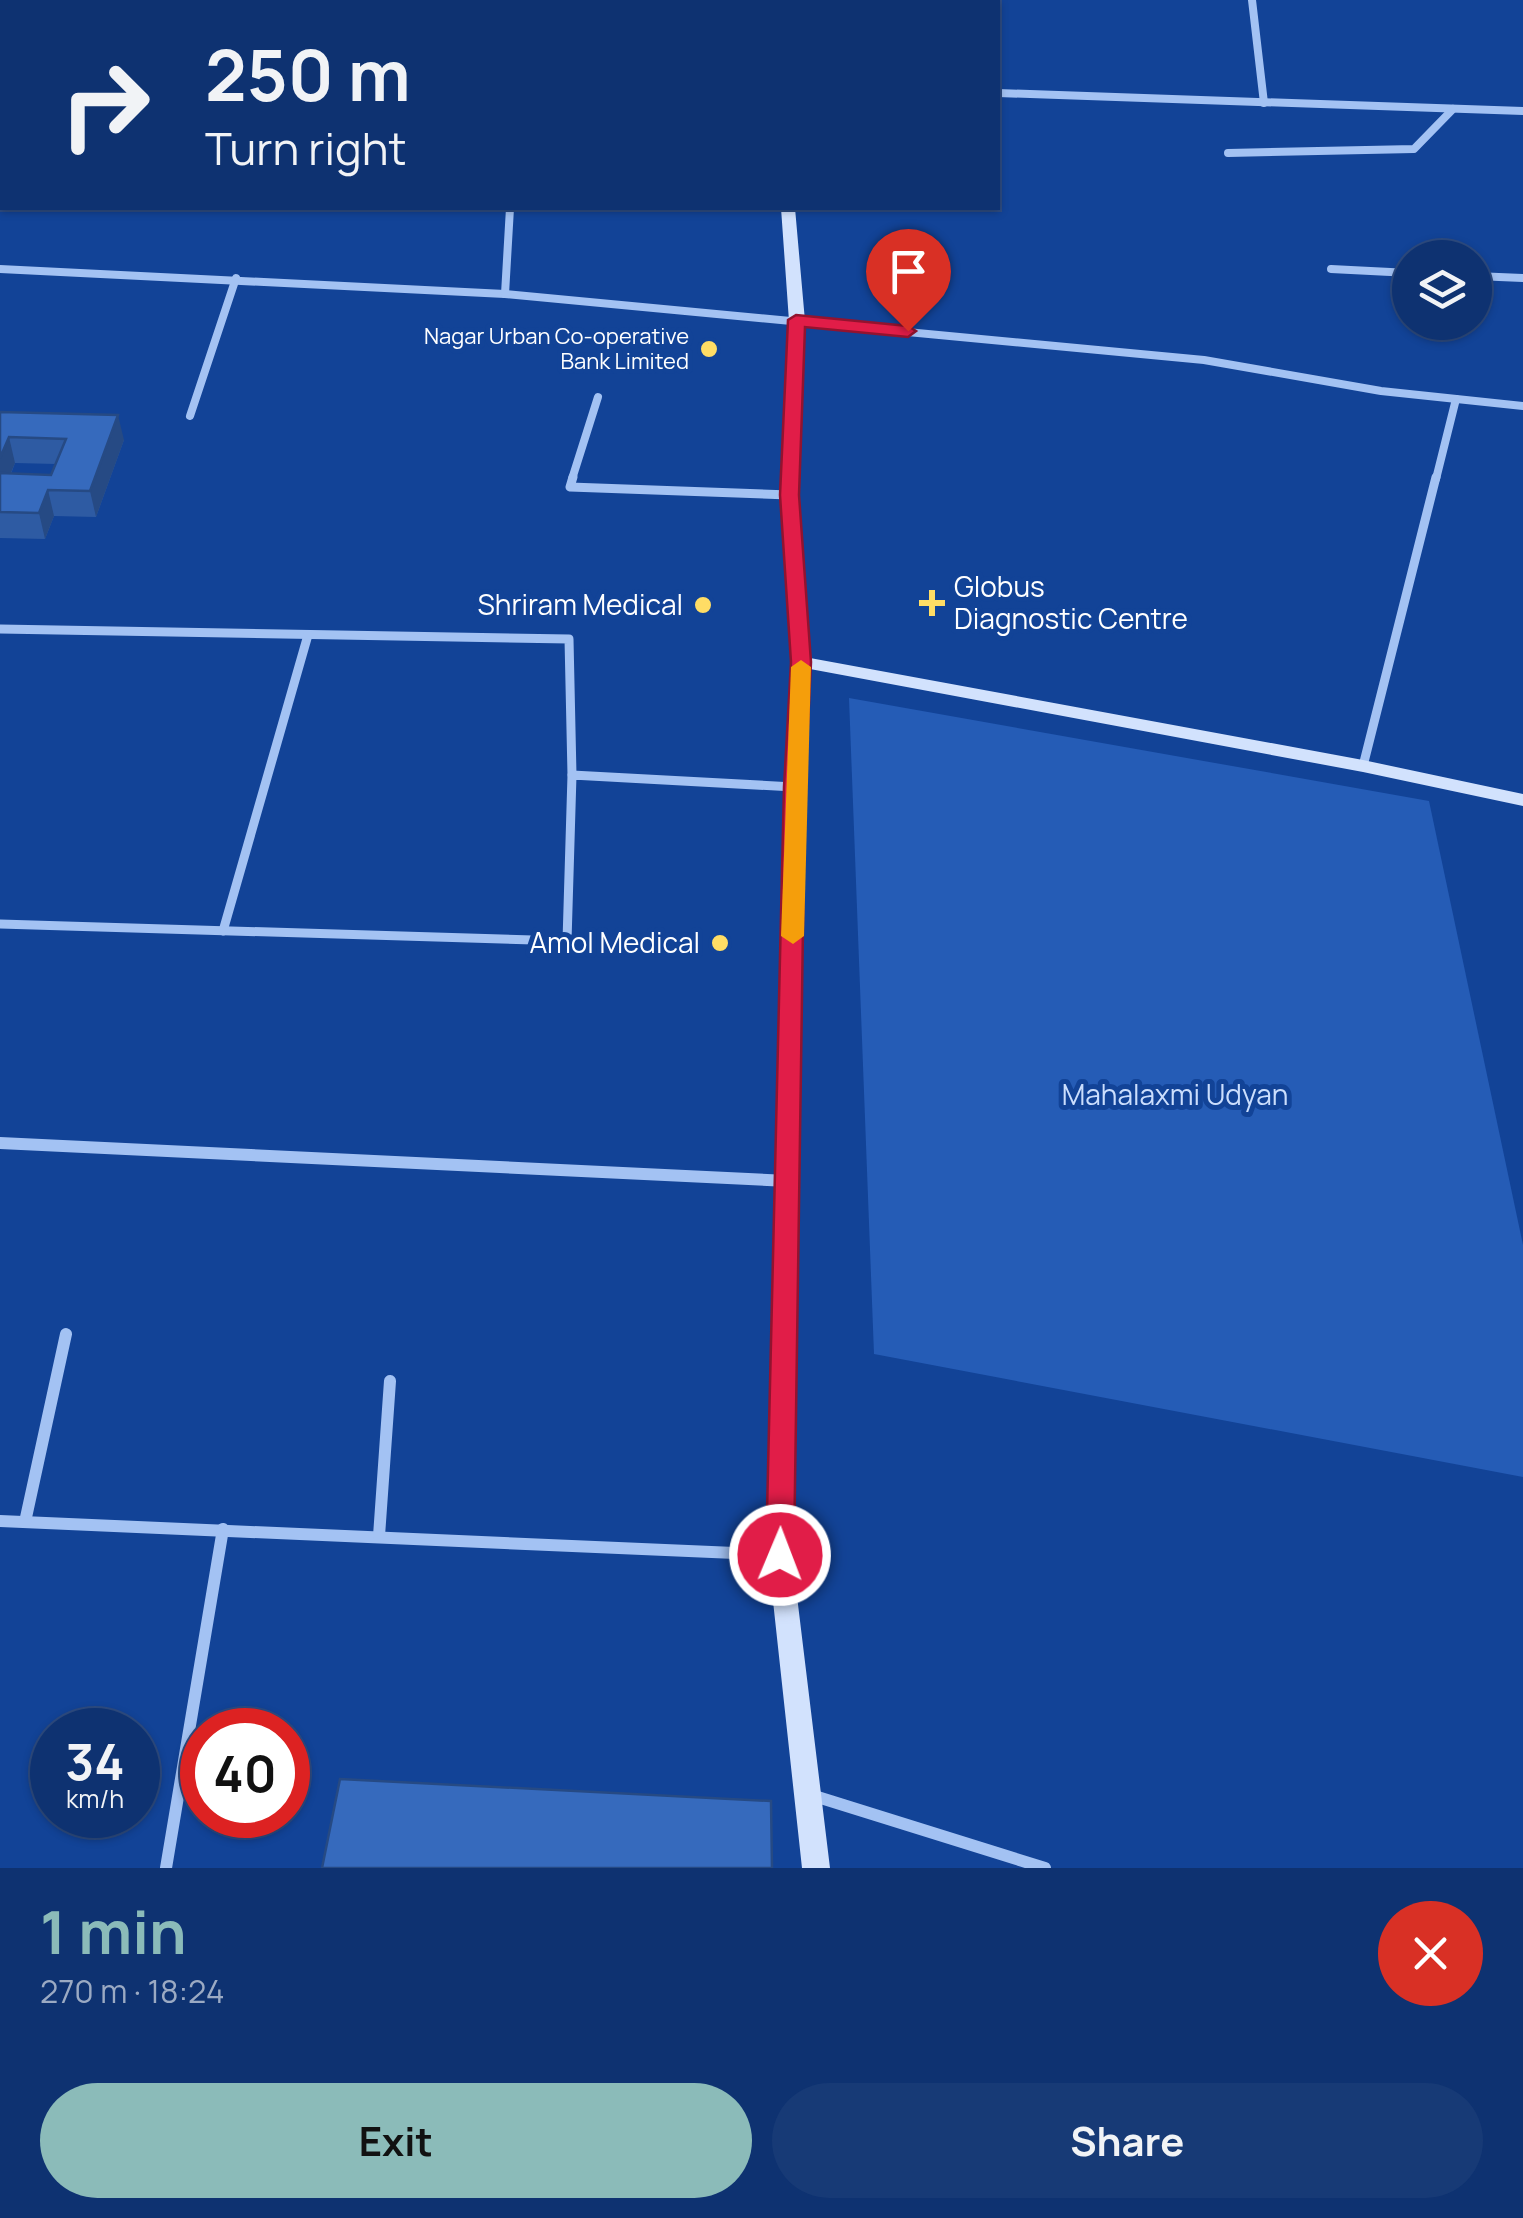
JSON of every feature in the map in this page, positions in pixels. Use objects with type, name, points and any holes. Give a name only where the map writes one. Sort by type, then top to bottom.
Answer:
[{"type":"street","points":[[1252,0],[1264,103]]},
{"type":"street","points":[[1000,94],[1523,111]]},
{"type":"street","points":[[1228,153],[1414,149],[1453,109]]},
{"type":"street","points":[[505,294],[510,210]]},
{"type":"street","points":[[788,210],[796,320],[790,495],[801,662],[794,787],[780,1555],[816,1868]]},
{"type":"street","points":[[0,268],[505,294],[796,320],[1204,360],[1380,390],[1523,406]]},
{"type":"street","points":[[1331,270],[1392,272]]},
{"type":"street","points":[[1492,277],[1523,278]]},
{"type":"street","points":[[190,416],[236,278]]},
{"type":"street","points":[[598,396],[570,487],[790,495]]},
{"type":"street","points":[[1363,766],[1456,399]]},
{"type":"street","points":[[0,629],[569,639],[572,775],[567,942],[0,924]]},
{"type":"street","points":[[223,931],[308,635]]},
{"type":"street","points":[[801,662],[1363,766],[1523,800]]},
{"type":"street","points":[[572,775],[794,787]]},
{"type":"street","points":[[0,1144],[789,1181]]},
{"type":"street","points":[[25,1522],[66,1334]]},
{"type":"street","points":[[379,1536],[390,1381]]},
{"type":"street","points":[[0,1522],[780,1555]]},
{"type":"street","points":[[166,1868],[223,1529]]},
{"type":"street","points":[[807,1793],[1045,1868]]},
{"type":"green space","name":"Mahalaxmi Udyan","points":[[849,698],[1429,801],[1523,1245],[1523,1477],[874,1354]]},
{"type":"building","points":[[0,412],[118,415],[90,491],[48,490],[39,513],[0,512],[0,473],[51,475],[66,439],[9,437],[0,458]]},
{"type":"building","points":[[340,1779],[771,1801],[772,1868],[322,1868]]},
{"type":"slow traffic","points":[[793,936],[794,787],[801,667]]},
{"type":"place","name":"Nagar Urban Co-operative Bank Limited","points":[[709,349]]},
{"type":"place","name":"Globus Diagnostic Centre","points":[[932,603]]},
{"type":"place","name":"Shriram Medical","points":[[703,605]]},
{"type":"place","name":"Amol Medical","points":[[720,943]]},
{"type":"route","points":[[780,1555],[794,787],[801,662],[790,495],[796,320],[908,331]]}]
